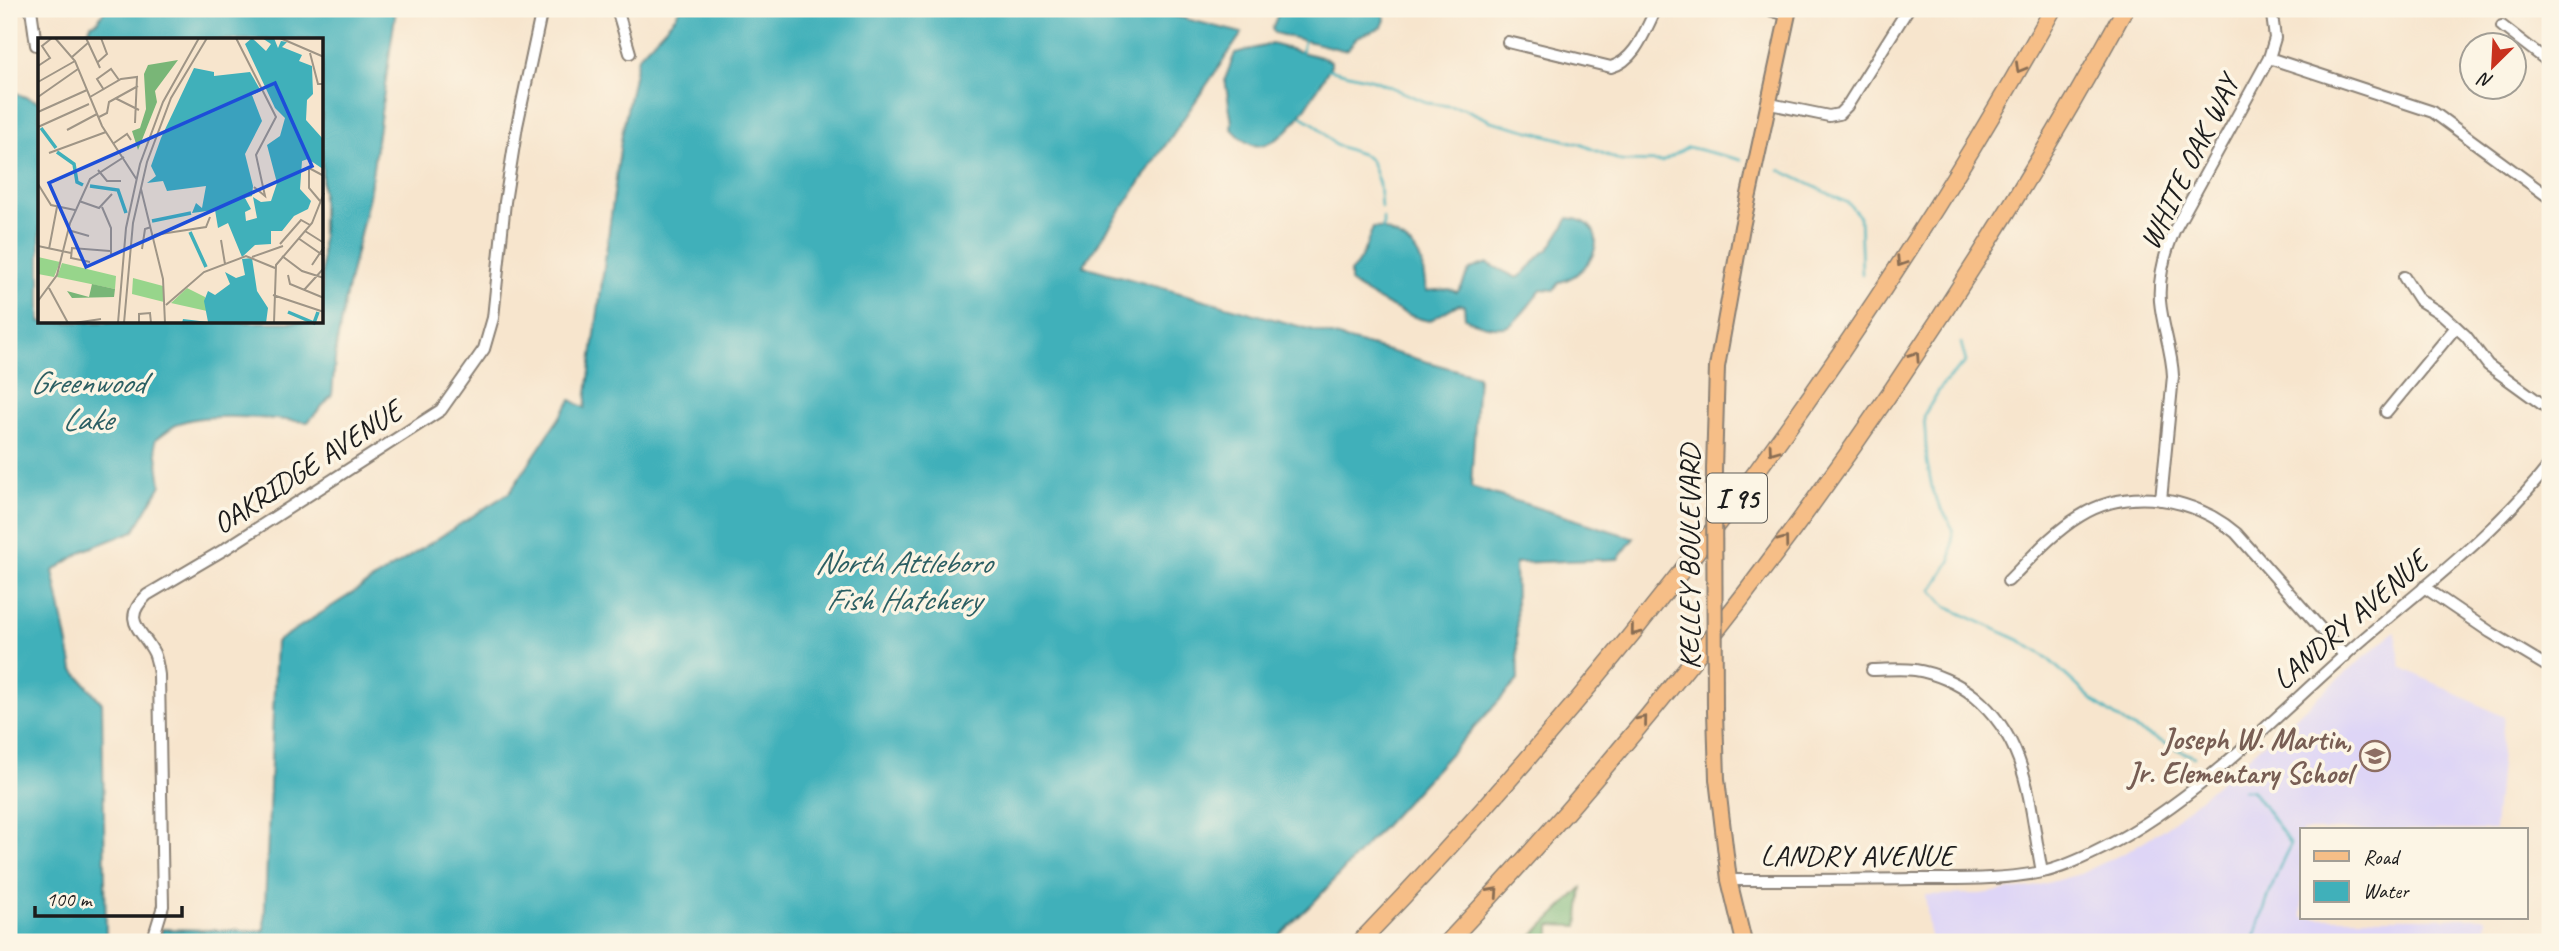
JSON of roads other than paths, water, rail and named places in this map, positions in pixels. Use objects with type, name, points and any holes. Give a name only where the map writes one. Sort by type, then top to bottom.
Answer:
[{"type":"highway","name":"I 95","points":[[1360,942],[1546,738],[1637,628],[1731,507],[1816,389],[1909,250],[2003,97],[2053,9]]},
{"type":"highway","name":"I 95","points":[[1448,942],[1541,841],[1634,732],[1824,487],[1978,259],[2065,116],[2125,9]]},
{"type":"main road","name":"KELLEY BOULEVARD","points":[[1744,942],[1729,880],[1717,779],[1714,469],[1717,367],[1742,227],[1788,12]]},
{"type":"street","points":[[31,9],[36,45]]},
{"type":"street","name":"OAKRIDGE AVENUE","points":[[152,942],[163,906],[159,675],[155,655],[134,625],[138,603],[351,470],[441,410],[484,349],[493,318],[505,202],[517,126],[542,9]]},
{"type":"street","points":[[617,9],[630,53]]},
{"type":"street","points":[[1508,42],[1611,67],[1629,57],[1656,9]]},
{"type":"street","points":[[1765,9],[1788,12]]},
{"type":"street","points":[[1770,104],[1829,116],[1839,114],[1847,106],[1908,9]]},
{"type":"street","name":"WHITE OAK WAY","points":[[2161,500],[2173,376],[2160,298],[2164,262],[2174,232],[2269,58],[2275,38],[2272,15]]},
{"type":"street","points":[[2502,26],[2550,63]]},
{"type":"street","points":[[2269,58],[2433,112],[2550,198]]},
{"type":"street","points":[[2404,277],[2419,300],[2456,327],[2488,365],[2550,410]]},
{"type":"street","points":[[2386,412],[2456,327]]},
{"type":"street","name":"LANDRY AVENUE","points":[[1729,880],[1981,878],[2042,872],[2071,863],[2119,841],[2154,820],[2248,744],[2504,517],[2550,464]]},
{"type":"street","points":[[2008,581],[2055,534],[2082,515],[2125,500],[2161,500],[2195,508],[2216,517],[2236,533],[2345,656]]},
{"type":"street","points":[[2424,587],[2490,632],[2550,668]]},
{"type":"street","points":[[1872,670],[1914,670],[1940,677],[1965,689],[2000,723],[2011,739],[2026,780],[2042,872]]},
{"type":"water","name":"Greenwood Lake","points":[[105,9],[396,9],[369,196],[336,348],[332,395],[308,422],[222,417],[190,420],[172,427],[155,440],[161,485],[134,531],[85,550],[53,571],[73,669],[102,703],[106,935],[105,942],[9,942],[9,88],[38,101],[38,324],[324,324],[324,38],[92,38],[89,29],[91,24],[97,22]]},
{"type":"water","name":"North Attleboro Fish Hatchery","points":[[679,9],[1147,9],[1242,33],[1083,266],[1478,376],[1471,487],[1634,538],[1618,559],[1515,563],[1518,680],[1314,902],[1272,942],[159,942],[162,929],[264,931],[276,642],[510,492],[571,400],[585,408],[622,134],[638,57],[676,16]]},
{"type":"water","points":[[1285,9],[1383,9],[1385,20],[1382,27],[1357,37],[1348,49],[1343,50],[1274,33],[1272,29],[1278,14]]},
{"type":"water","points":[[1271,44],[1324,58],[1331,61],[1331,65],[1289,129],[1266,144],[1253,145],[1231,128],[1225,79],[1235,53]]},
{"type":"water","points":[[1569,218],[1584,222],[1592,229],[1596,238],[1590,260],[1572,277],[1560,282],[1554,290],[1541,289],[1520,316],[1508,326],[1492,327],[1469,320],[1465,318],[1464,305],[1459,304],[1429,321],[1420,319],[1388,305],[1350,282],[1350,272],[1361,257],[1373,228],[1395,235],[1411,245],[1420,258],[1426,291],[1449,289],[1457,292],[1469,271],[1487,263],[1517,278],[1522,275],[1549,249]]},
{"type":"waterway","points":[[1300,56],[1305,39]]},
{"type":"waterway","points":[[1328,69],[1374,80],[1428,103],[1463,108],[1491,121],[1580,144],[1621,161],[1662,162],[1688,147],[1741,160]]},
{"type":"waterway","points":[[1301,116],[1316,125],[1335,145],[1364,155],[1371,161],[1379,184],[1381,207]]},
{"type":"waterway","points":[[1780,170],[1848,203],[1860,217],[1862,274]]},
{"type":"waterway","points":[[1383,218],[1383,229]]},
{"type":"waterway","points":[[1961,343],[1966,362],[1943,384],[1924,415],[1927,462],[1933,493],[1953,529],[1951,560],[1932,590],[1947,607],[2021,641],[2046,657],[2097,704],[2127,725],[2194,757]]},
{"type":"waterway","points":[[2243,790],[2252,790],[2291,844],[2275,879],[2253,942]]},
{"type":"place","name":"Joseph W. Martin, Jr. Elementary School","points":[[2375,756]]}]
